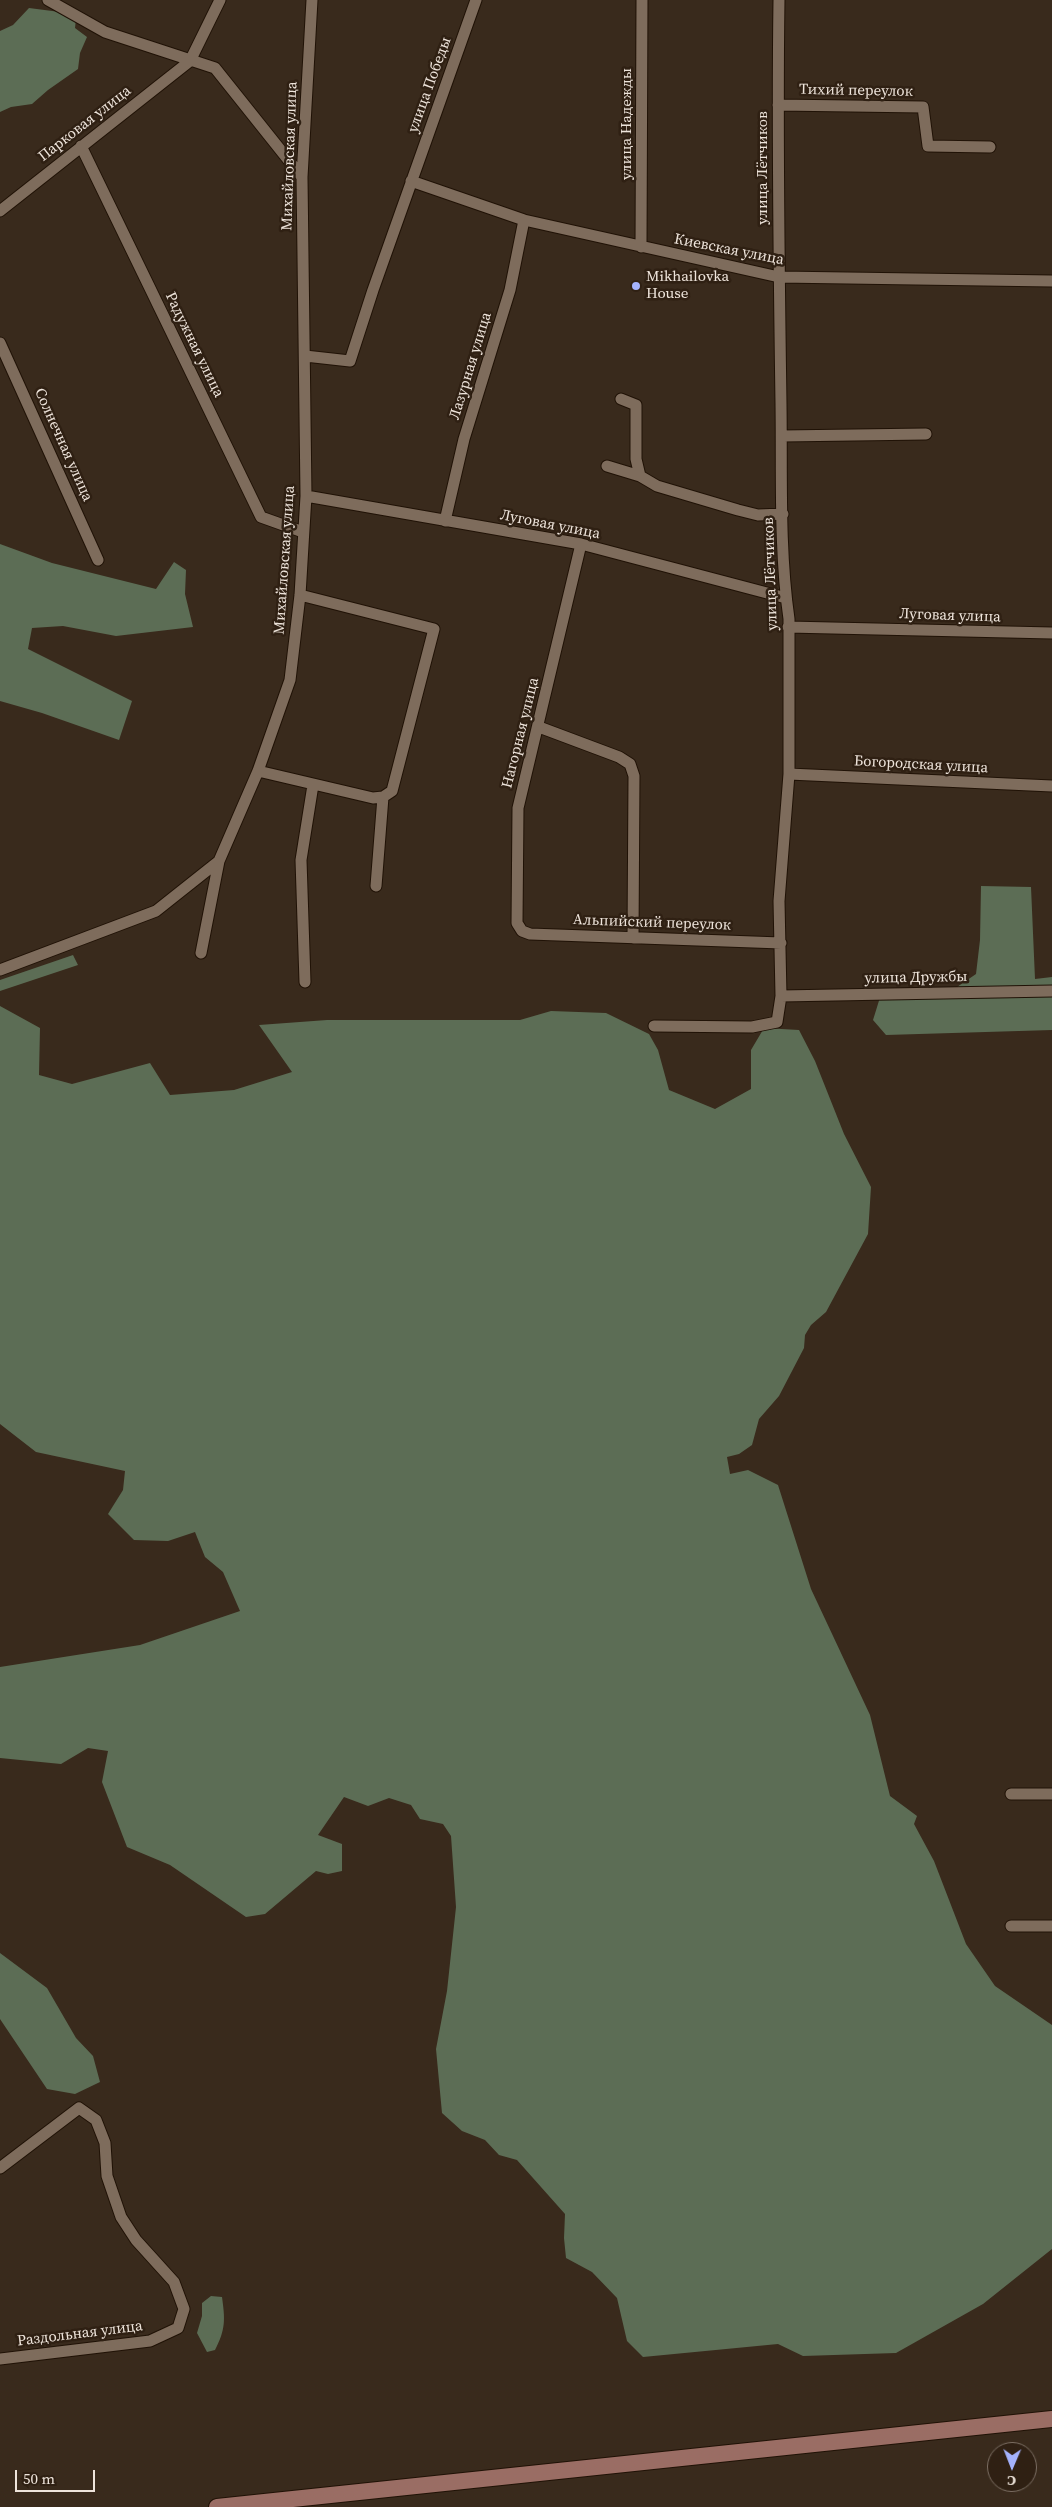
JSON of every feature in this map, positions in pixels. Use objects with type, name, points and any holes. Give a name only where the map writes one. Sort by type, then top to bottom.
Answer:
[{"type":"main road","points":[[217,2507],[1052,2420]]},
{"type":"street","points":[[48,0],[105,32],[215,68],[302,177]]},
{"type":"street","points":[[190,61],[220,0]]},
{"type":"street","name":"Михайловская улица","points":[[0,970],[156,911],[219,861],[258,771],[290,680],[300,595],[306,496],[302,177],[312,0]]},
{"type":"street","name":"улица Победы","points":[[305,356],[350,361],[411,181],[476,0]]},
{"type":"street","name":"улица Надежды","points":[[642,0],[642,247]]},
{"type":"street","name":"улица Лётчиков","points":[[654,1026],[752,1027],[777,1022],[781,996],[779,901],[788,774],[788,626],[783,514],[779,277],[779,0]]},
{"type":"street","name":"Парковая улица","points":[[0,211],[190,61]]},
{"type":"street","name":"Тихий переулок","points":[[778,105],[923,107],[928,146],[990,147]]},
{"type":"street","name":"Радужная улица","points":[[81,146],[261,517],[303,532]]},
{"type":"street","name":"Киевская улица","points":[[411,181],[524,220],[779,277],[1052,282]]},
{"type":"street","name":"Лазурная улица","points":[[445,521],[464,439],[510,290],[524,220]]},
{"type":"street","name":"Солнечная улица","points":[[0,343],[98,560]]},
{"type":"street","points":[[621,400],[636,405],[638,410],[635,438],[636,459],[640,476]]},
{"type":"street","points":[[782,436],[926,434]]},
{"type":"street","points":[[607,466],[640,476],[657,486],[738,510],[758,515],[783,514]]},
{"type":"street","name":"Луговая улица","points":[[306,496],[581,544],[786,598]]},
{"type":"street","name":"Нагорная улица","points":[[522,931],[517,924],[518,808],[539,727],[581,544]]},
{"type":"street","points":[[258,771],[373,798],[383,797],[392,791],[434,629],[300,595]]},
{"type":"street","name":"Луговая улица","points":[[788,626],[1052,634]]},
{"type":"street","points":[[539,727],[619,757],[630,764],[634,776],[634,938]]},
{"type":"street","name":"Богородская улица","points":[[788,774],[1052,786]]},
{"type":"street","points":[[305,982],[300,860],[314,785]]},
{"type":"street","points":[[376,886],[383,797]]},
{"type":"street","points":[[201,953],[219,861]]},
{"type":"street","name":"Альпийский переулок","points":[[522,931],[530,934],[781,943]]},
{"type":"street","name":"улица Дружбы","points":[[781,996],[1052,991]]},
{"type":"street","points":[[1011,1794],[1052,1794]]},
{"type":"street","points":[[1011,1926],[1052,1926]]},
{"type":"street","name":"Раздольная улица","points":[[0,2168],[79,2108],[96,2120],[105,2143],[107,2176],[121,2217],[136,2240],[174,2282],[184,2308],[178,2328],[150,2341],[0,2359]]},
{"type":"green space","points":[[29,8],[60,12],[76,19],[75,28],[87,37],[80,53],[78,69],[32,104],[11,107],[0,112],[0,31],[13,25]]},
{"type":"green space","points":[[0,544],[52,563],[156,589],[174,562],[186,570],[185,594],[193,627],[116,636],[63,626],[32,628],[28,649],[132,701],[119,740],[42,713],[0,701]]},
{"type":"green space","points":[[981,886],[1031,887],[1035,979],[1052,977],[1052,1030],[886,1035],[873,1020],[882,991],[957,987],[976,974],[980,940]]},
{"type":"green space","points":[[73,955],[78,965],[0,991],[0,980]]},
{"type":"green space","points":[[0,1006],[40,1028],[39,1075],[72,1084],[150,1063],[170,1095],[234,1090],[292,1072],[259,1025],[327,1020],[520,1020],[551,1011],[606,1013],[649,1034],[658,1050],[669,1090],[715,1109],[751,1089],[751,1050],[764,1028],[799,1030],[815,1061],[844,1134],[871,1187],[868,1234],[826,1312],[811,1325],[805,1335],[804,1348],[779,1396],[759,1419],[752,1445],[739,1454],[727,1457],[730,1474],[748,1470],[778,1485],[811,1589],[870,1715],[890,1796],[917,1816],[914,1824],[934,1861],[966,1944],[995,1986],[1052,2025],[1052,2249],[983,2304],[896,2353],[803,2356],[778,2344],[643,2357],[627,2341],[617,2298],[592,2272],[566,2258],[564,2238],[565,2214],[517,2160],[499,2155],[485,2140],[462,2131],[442,2113],[436,2049],[447,1991],[456,1907],[451,1836],[443,1824],[420,1819],[411,1805],[389,1798],[368,1806],[344,1797],[318,1835],[342,1844],[342,1871],[328,1874],[316,1871],[265,1914],[246,1917],[170,1865],[127,1847],[102,1782],[108,1751],[88,1748],[61,1764],[0,1758],[0,1667],[140,1645],[240,1611],[223,1572],[205,1557],[195,1532],[168,1541],[134,1540],[108,1514],[123,1490],[125,1471],[36,1452],[0,1424]]},
{"type":"green space","points":[[0,1953],[47,1988],[76,2038],[93,2056],[100,2082],[75,2094],[47,2089],[0,2019]]},
{"type":"green space","points":[[211,2296],[222,2297],[224,2324],[215,2350],[207,2352],[197,2333],[202,2316],[202,2303]]},
{"type":"place","name":"Mikhailovka House","points":[[636,286]]}]
